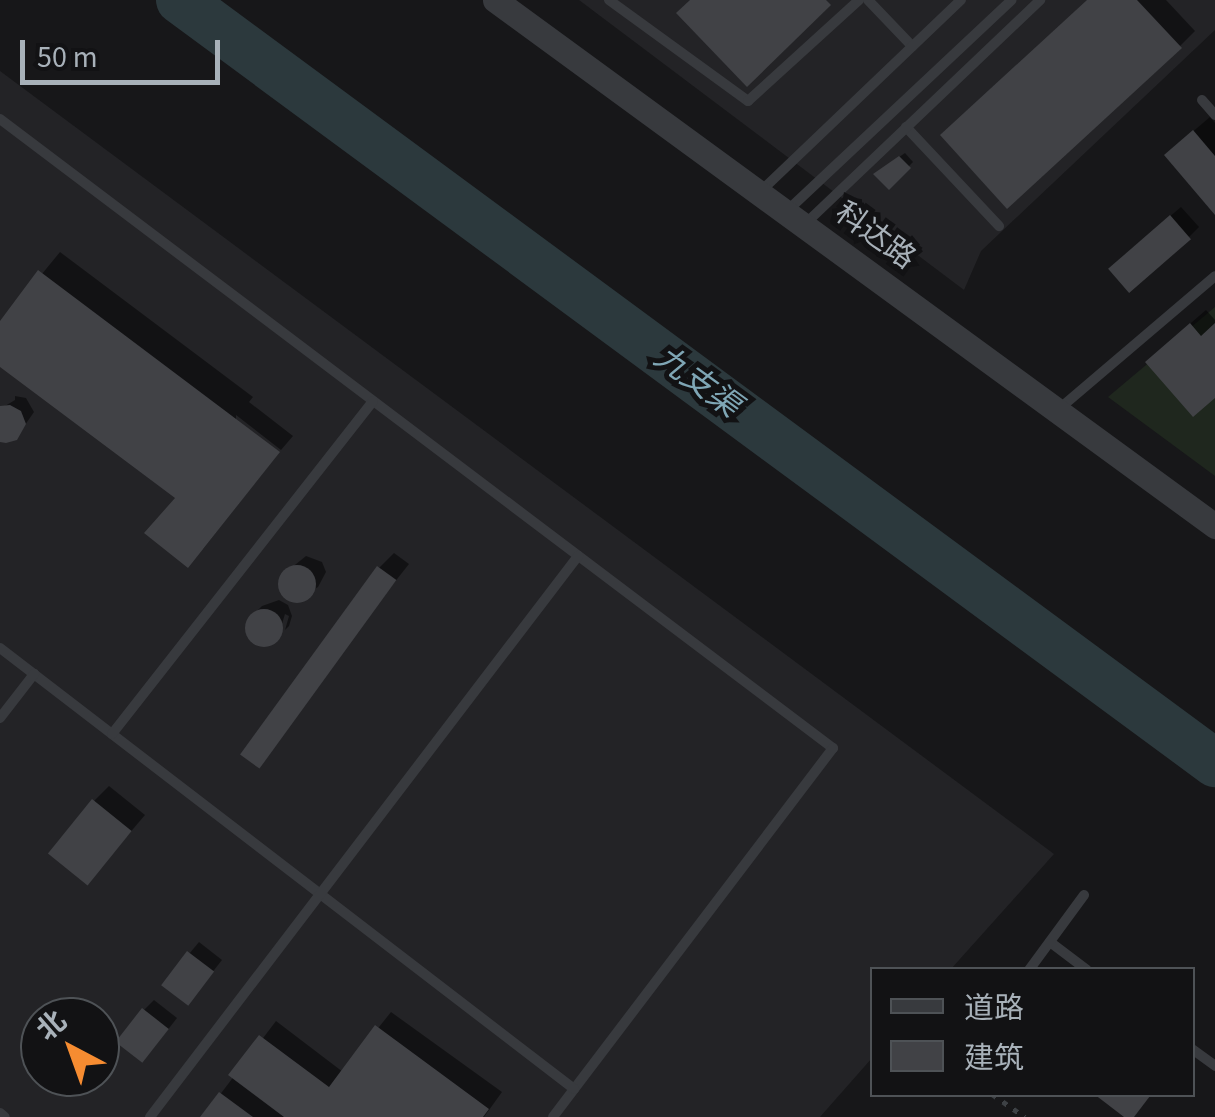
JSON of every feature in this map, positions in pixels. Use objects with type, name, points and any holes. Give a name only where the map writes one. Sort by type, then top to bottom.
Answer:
[{"type":"street","name":"科达路","points":[[495,0],[1215,526]]},
{"type":"lane","points":[[609,0],[748,101],[859,0]]},
{"type":"lane","points":[[868,0],[912,46]]},
{"type":"lane","points":[[760,192],[960,0]]},
{"type":"lane","points":[[795,218],[1012,0]]},
{"type":"lane","points":[[795,218],[906,127],[1040,0]]},
{"type":"lane","points":[[1202,100],[1215,115]]},
{"type":"lane","points":[[0,119],[833,748],[552,1117]]},
{"type":"lane","points":[[906,127],[999,226]]},
{"type":"lane","points":[[1058,410],[1215,276]]},
{"type":"lane","points":[[112,734],[373,401]]},
{"type":"lane","points":[[150,1117],[578,556]]},
{"type":"lane","points":[[0,648],[574,1089]]},
{"type":"lane","points":[[0,718],[34,674]]},
{"type":"lane","points":[[1031,967],[1084,894]]},
{"type":"lane","points":[[1050,942],[1083,967]]},
{"type":"path","points":[[996,1097],[1025,1117]]},
{"type":"shaded area","points":[[579,0],[1215,0],[1215,30],[981,251],[964,290]]},
{"type":"shaded area","points":[[0,71],[1054,854],[953,967],[870,967],[870,1060],[820,1117],[0,1117]]},
{"type":"shaded area","points":[[1215,307],[1215,476],[1108,397]]},
{"type":"building","points":[[690,0],[826,0],[831,5],[747,87],[676,13]]},
{"type":"building","points":[[1087,0],[1137,0],[1182,48],[1007,209],[940,135]]},
{"type":"building","points":[[1193,130],[1215,156],[1215,215],[1164,155]]},
{"type":"building","points":[[899,156],[911,168],[889,190],[873,174]]},
{"type":"building","points":[[1170,215],[1191,239],[1129,293],[1108,269]]},
{"type":"building","points":[[38,270],[280,452],[188,568],[144,533],[175,498],[0,367],[0,321]]},
{"type":"building","points":[[1190,323],[1201,336],[1215,323],[1215,398],[1193,417],[1145,362]]},
{"type":"building","points":[[10,405],[21,411],[26,424],[17,440],[0,442],[0,406]]},
{"type":"building","points":[[297,565],[311,570],[316,584],[311,598],[297,603],[283,598],[278,584],[283,570]]},
{"type":"building","points":[[377,566],[396,580],[259,769],[240,755]]},
{"type":"building","points":[[264,609],[278,614],[283,628],[278,642],[264,647],[250,642],[245,628],[250,614]]},
{"type":"building","points":[[92,799],[132,831],[88,885],[48,853]]},
{"type":"building","points":[[187,951],[214,971],[188,1006],[161,985]]},
{"type":"building","points":[[142,1008],[169,1029],[142,1063],[120,1045],[120,1036]]},
{"type":"building","points":[[375,1025],[489,1109],[483,1117],[284,1117],[228,1075],[259,1035],[329,1087]]},
{"type":"building","points":[[219,1092],[253,1117],[200,1117]]},
{"type":"building","points":[[1098,1097],[1149,1097],[1134,1117],[1124,1117]]},
{"type":"waterway","name":"九支渠","points":[[180,0],[1215,763]]}]
